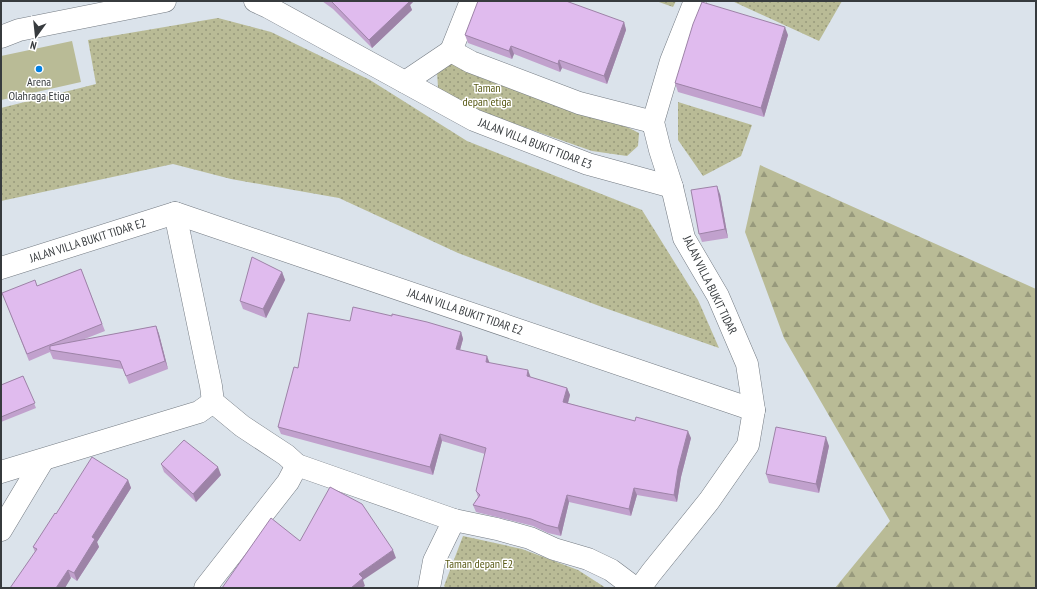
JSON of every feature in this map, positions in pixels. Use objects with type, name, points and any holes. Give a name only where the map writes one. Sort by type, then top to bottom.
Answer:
[{"type":"street","points":[[1,37],[19,30],[165,1]]},
{"type":"street","name":"JALAN VILLA BUKIT TIDAR E3","points":[[255,1],[481,123],[588,164],[672,187]]},
{"type":"street","points":[[405,82],[451,51],[471,1]]},
{"type":"street","points":[[451,51],[471,62],[579,103],[653,122],[671,61],[695,1]]},
{"type":"street","name":"JALAN VILLA BUKIT TIDAR","points":[[640,588],[709,501],[748,445],[754,410],[747,364],[718,296],[684,238],[672,187],[653,122]]},
{"type":"street","points":[[175,213],[210,378],[213,402],[242,426],[297,464],[454,520],[485,526],[530,538],[554,549],[588,559],[611,570],[635,588]]},
{"type":"street","name":"JALAN VILLA BUKIT TIDAR E2","points":[[1,268],[175,213],[754,410]]},
{"type":"street","points":[[1,472],[199,412],[213,402]]},
{"type":"street","points":[[1,530],[43,460]]},
{"type":"street","points":[[205,588],[288,482],[297,464]]},
{"type":"street","points":[[429,588],[434,561],[454,520]]},
{"type":"green space","points":[[656,1],[676,1],[673,7]]},
{"type":"green space","points":[[732,1],[842,1],[819,41]]},
{"type":"green space","points":[[218,18],[271,32],[370,80],[467,141],[642,210],[698,300],[719,348],[602,307],[458,253],[339,198],[231,179],[173,164],[1,201],[1,108],[96,84],[88,40]]},
{"type":"green space","name":"Arena Olahraga Etiga","points":[[72,41],[81,82],[1,100],[1,56]]},
{"type":"green space","name":"Taman depan etiga","points":[[451,61],[621,124],[639,133],[638,146],[627,156],[592,151],[478,111],[438,88],[437,71]]},
{"type":"green space","points":[[678,102],[752,125],[741,156],[703,176],[678,140]]},
{"type":"green space","points":[[760,165],[1036,289],[1036,588],[835,588],[890,521],[784,338],[745,232]]},
{"type":"green space","name":"Taman depan E2","points":[[463,536],[522,549],[578,570],[606,588],[446,588],[444,586]]},
{"type":"building","points":[[331,1],[408,1],[409,2],[369,40]]},
{"type":"building","points":[[478,1],[566,1],[624,22],[604,76],[559,60],[558,64],[511,46],[509,51],[465,35]]},
{"type":"building","points":[[702,2],[785,27],[761,108],[675,83],[693,24]]},
{"type":"building","points":[[717,186],[725,229],[699,234],[691,190]]},
{"type":"building","points":[[252,257],[282,272],[263,309],[240,301]]},
{"type":"building","points":[[81,269],[102,324],[27,354],[2,293],[35,280],[37,286]]},
{"type":"building","points":[[353,307],[427,322],[461,332],[456,349],[487,356],[486,362],[528,370],[527,376],[567,388],[563,402],[635,421],[636,417],[688,431],[678,469],[674,495],[634,488],[629,509],[567,495],[558,528],[531,519],[473,505],[480,495],[476,491],[486,448],[440,434],[430,467],[278,427],[294,367],[298,368],[308,313],[350,321]]},
{"type":"building","points":[[156,326],[165,361],[126,376],[120,361],[50,350],[50,346]]},
{"type":"building","points":[[23,376],[35,403],[1,417],[1,385]]},
{"type":"building","points":[[776,427],[826,437],[816,484],[766,474]]},
{"type":"building","points":[[184,440],[218,467],[193,494],[161,464]]},
{"type":"building","points":[[92,457],[128,480],[92,537],[95,539],[74,573],[68,570],[56,588],[10,588],[37,549],[33,547]]},
{"type":"building","points":[[330,487],[362,504],[393,550],[359,574],[363,578],[351,588],[222,588],[271,518],[300,541]]},
{"type":"place","name":"Arena Olahraga Etiga","points":[[39,69]]}]
